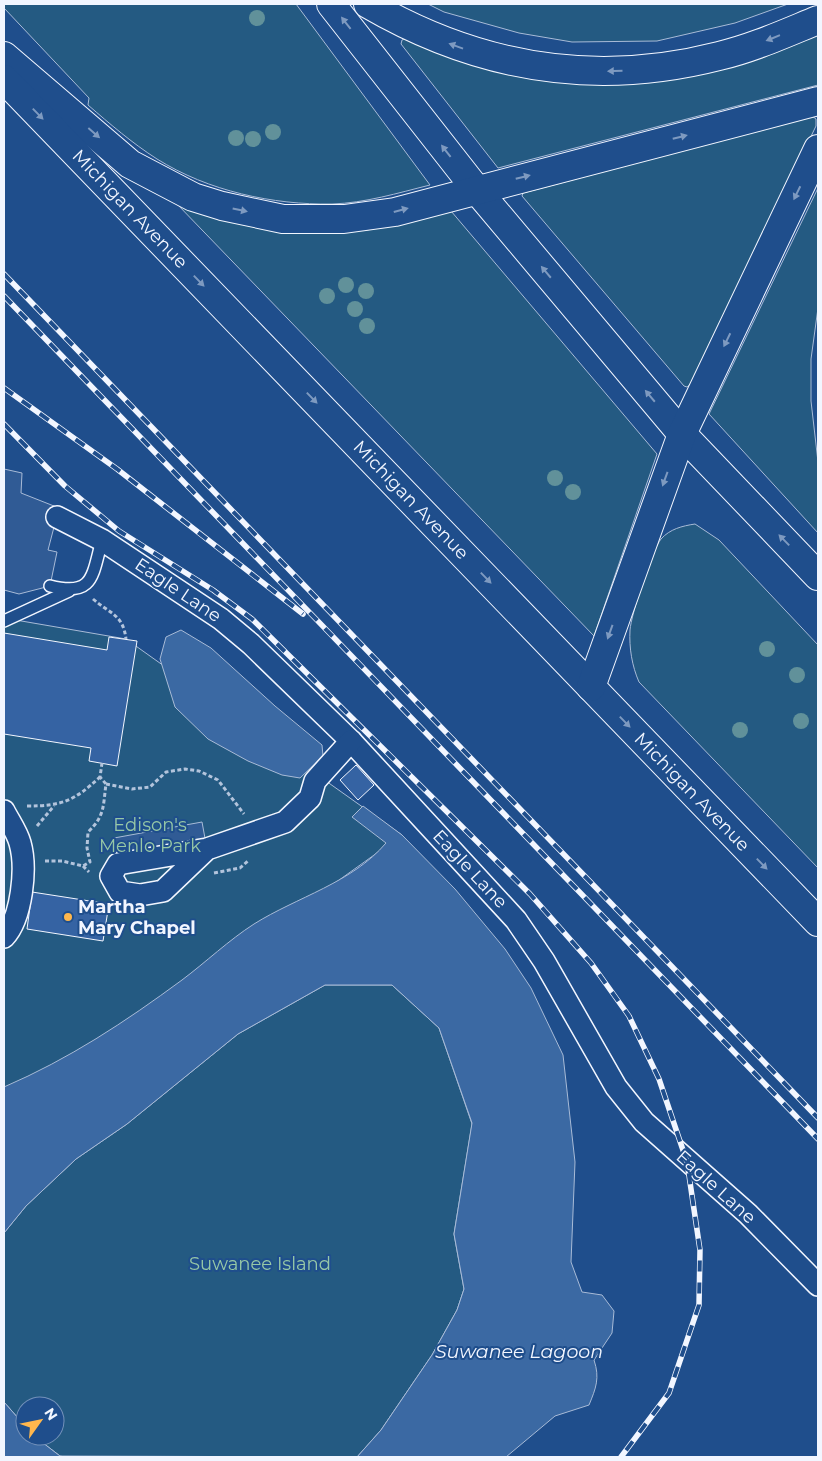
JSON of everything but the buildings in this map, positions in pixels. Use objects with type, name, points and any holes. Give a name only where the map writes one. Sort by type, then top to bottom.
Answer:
[{"type":"main road","points":[[331,4],[476,189],[682,434],[818,576]]},
{"type":"main road","points":[[368,4],[428,35],[472,52],[516,64],[596,72],[675,66],[720,56],[818,20]]},
{"type":"main road","points":[[4,56],[130,164],[194,197],[222,206],[283,219],[344,220],[395,212],[476,189],[818,101]]},
{"type":"main road","name":"Michigan Avenue","points":[[4,79],[818,922]]},
{"type":"main road","points":[[591,687],[682,434],[818,149]]},
{"type":"street","name":"Eagle Lane","points":[[57,517],[102,540],[221,619],[251,644],[350,741],[516,920],[544,961],[611,1080],[644,1122],[748,1214],[818,1285]]},
{"type":"street","points":[[207,848],[285,822],[310,798],[316,781],[350,741]]},
{"type":"street","points":[[4,937],[10,930],[20,900],[22,857],[12,808]]},
{"type":"lane","points":[[4,621],[69,591],[82,588],[91,578],[102,540]]},
{"type":"lane","points":[[50,586],[69,591]]},
{"type":"path","points":[[82,588],[118,617],[124,627],[126,639]]},
{"type":"path","points":[[12,808],[54,806],[76,797],[100,777],[102,763]]},
{"type":"path","points":[[22,857],[47,862],[62,861],[83,866],[90,862],[87,848],[88,832],[100,821],[106,784],[100,777]]},
{"type":"green space","points":[[4,4],[296,4],[430,185],[357,202],[310,204],[264,199],[219,188],[198,180],[148,153],[88,105],[89,98],[4,8]]},
{"type":"green space","points":[[428,4],[788,4],[735,23],[657,41],[572,42],[519,33],[444,12]]},
{"type":"green space","points":[[818,34],[818,85],[498,168],[401,44],[402,40],[406,38],[604,84],[648,82],[683,77]]},
{"type":"green space","points":[[812,116],[816,119],[816,126],[692,383],[687,387],[684,386],[522,196],[523,193]]},
{"type":"green space","points":[[818,188],[818,308],[811,359],[811,401],[818,462],[818,533],[709,414]]},
{"type":"green space","points":[[176,203],[332,231],[367,230],[451,211],[657,454],[594,636]]},
{"type":"green space","points":[[695,524],[719,540],[818,645],[818,868],[639,682],[634,670],[630,643],[631,622],[642,583],[657,545],[661,539],[676,528]]},
{"type":"green space","name":"Edison's Menlo Park","points":[[4,618],[126,639],[402,835],[4,1120]]},
{"type":"green space","name":"Suwanee Island","points":[[325,985],[392,985],[439,1028],[472,1124],[454,1234],[464,1289],[457,1310],[432,1355],[381,1430],[357,1457],[60,1456],[47,1446],[65,1446],[65,1396],[15,1396],[15,1415],[4,1402],[4,1233],[26,1206],[76,1159],[127,1124],[238,1034]]},
{"type":"shaded area","points":[[4,469],[22,473],[21,493],[59,508],[48,550],[57,552],[50,586],[19,594],[4,590]]},
{"type":"shaded area","points":[[202,822],[207,849],[118,864],[114,838]]},
{"type":"water","points":[[181,630],[211,648],[275,706],[322,745],[323,756],[300,778],[282,775],[248,761],[208,739],[175,707],[160,659],[166,637]]},
{"type":"water","name":"Suwanee Lagoon","points":[[363,806],[402,835],[455,889],[505,949],[531,988],[563,1055],[575,1162],[571,1262],[582,1292],[602,1295],[614,1311],[612,1333],[594,1360],[597,1372],[596,1383],[589,1405],[555,1416],[506,1457],[357,1457],[381,1430],[432,1355],[457,1310],[464,1289],[454,1234],[472,1123],[439,1028],[392,985],[325,985],[238,1034],[127,1124],[76,1159],[26,1206],[4,1233],[4,1087],[96,1039],[161,996],[254,924],[357,869],[386,843],[352,817]]},
{"type":"water","points":[[4,1402],[15,1415],[15,1446],[47,1446],[60,1456],[65,1457],[4,1457]]},
{"type":"railway","points":[[4,274],[818,1118]]},
{"type":"railway","points":[[4,296],[818,1139]]},
{"type":"railway","points":[[4,388],[117,469],[303,614]]},
{"type":"railway","points":[[4,424],[65,486],[119,531],[213,590],[252,619],[530,894],[591,963],[629,1016],[659,1079],[687,1162],[700,1250],[699,1305],[669,1393],[621,1457]]},
{"type":"place","name":"Martha Mary Chapel","points":[[68,917]]}]
